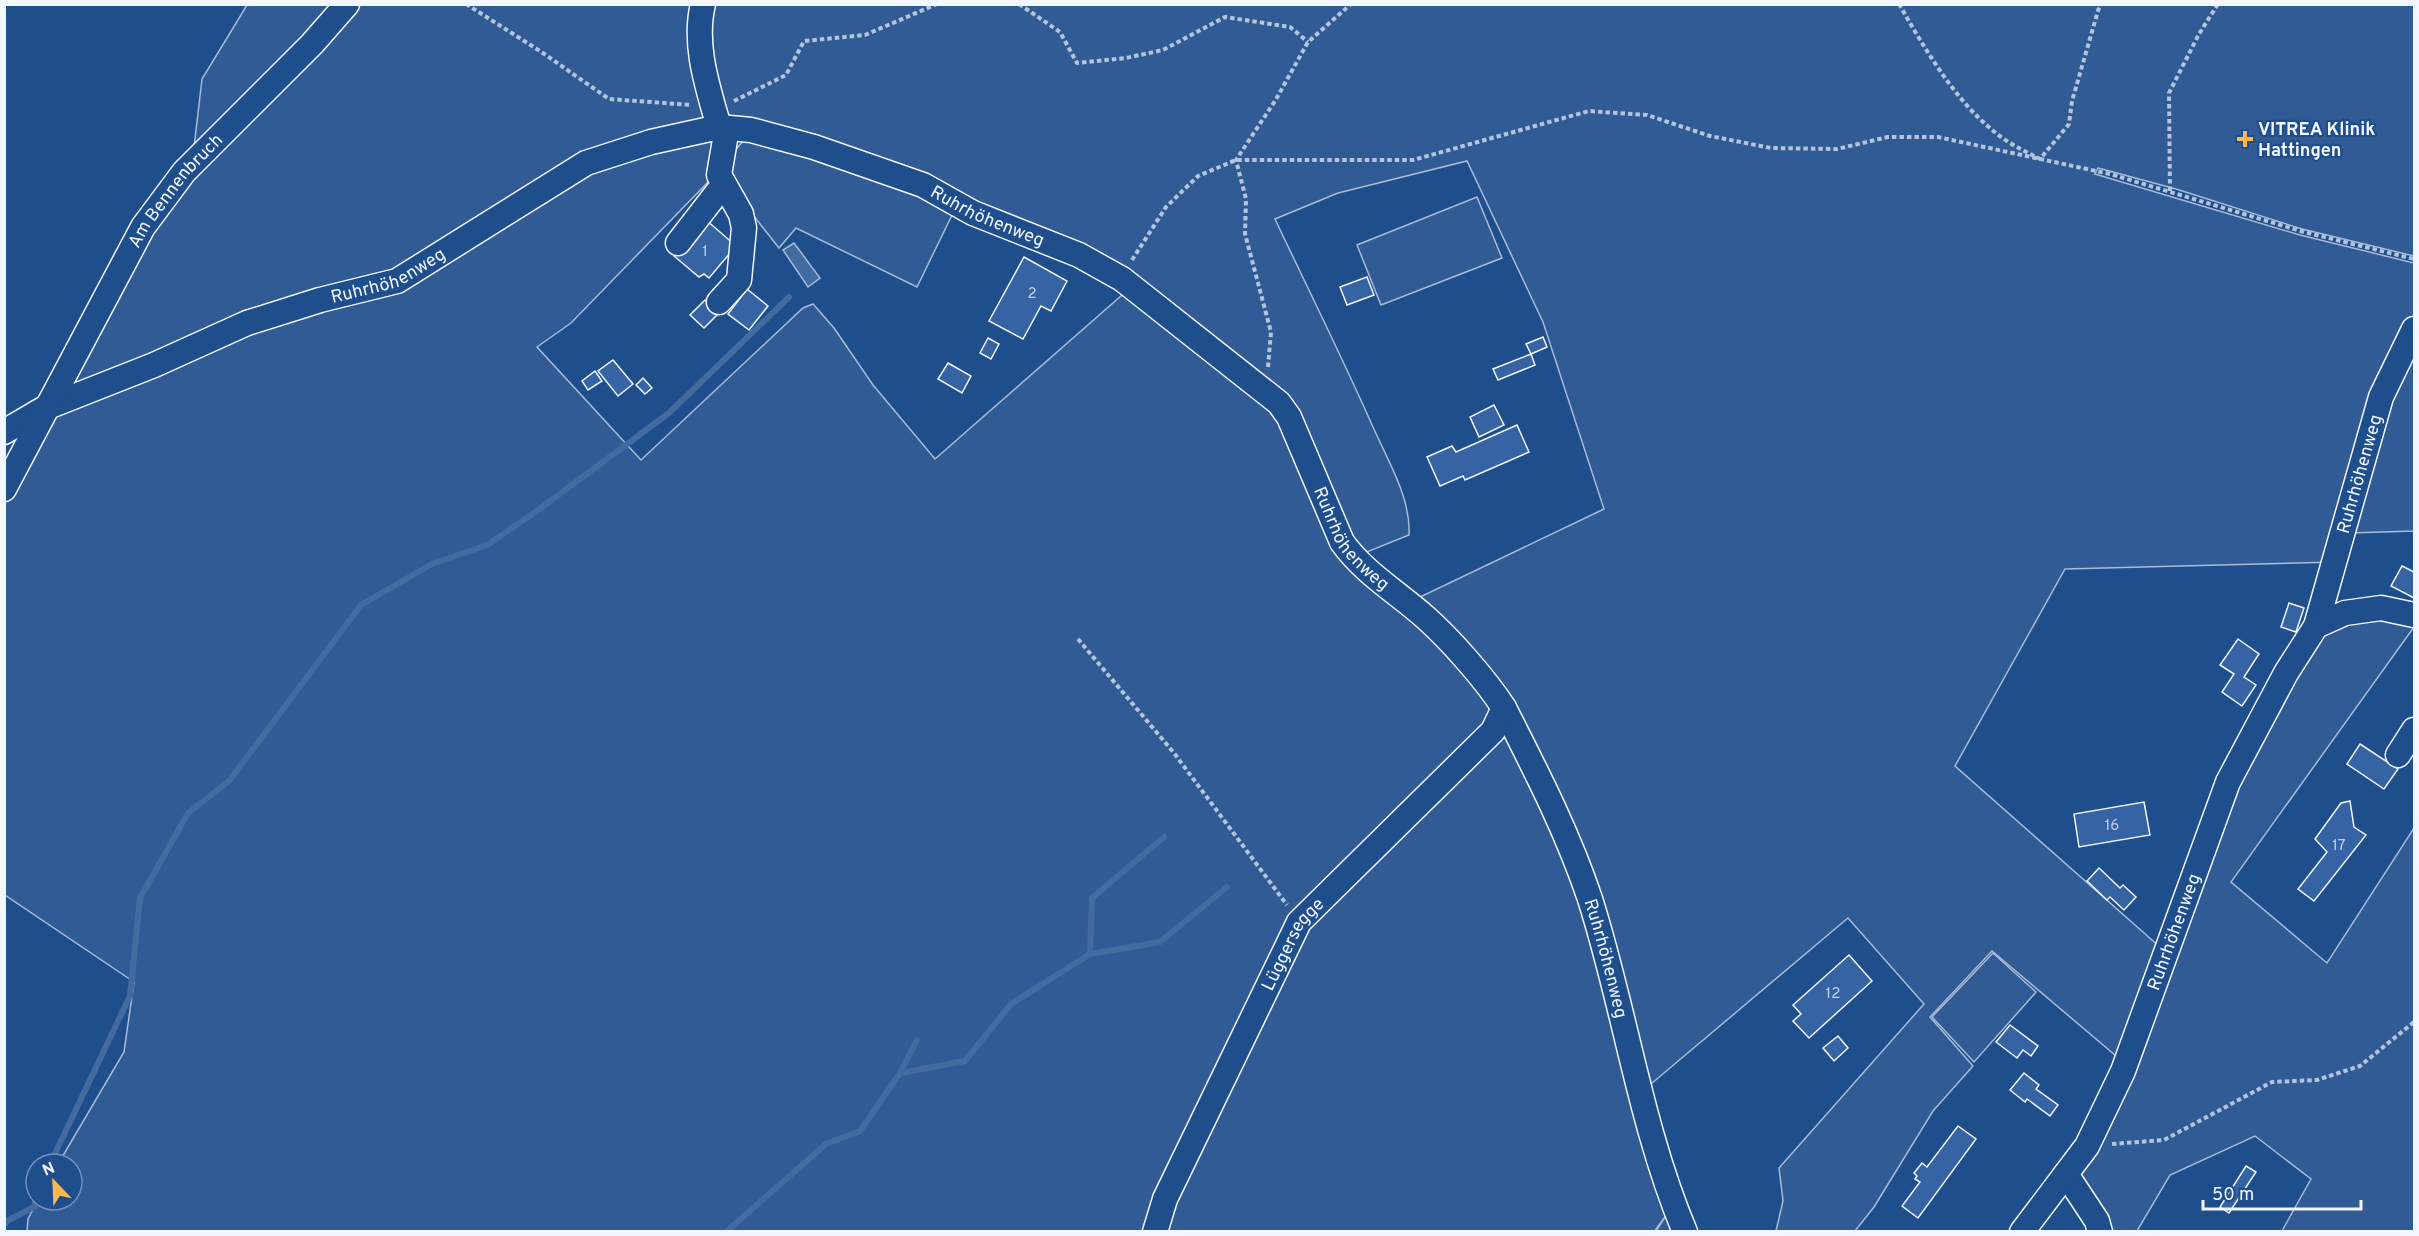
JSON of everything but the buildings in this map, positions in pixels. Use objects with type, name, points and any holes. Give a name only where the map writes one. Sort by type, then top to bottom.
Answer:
[{"type":"street","name":"Am Bennenbruch","points":[[4,489],[45,408],[79,352],[130,248],[157,208],[184,172],[312,44],[347,4]]},
{"type":"street","points":[[703,4],[699,27],[703,66],[723,128],[719,175],[741,214],[744,228],[739,280],[719,302]]},
{"type":"street","name":"Ruhrhöhenweg","points":[[4,432],[45,408],[154,365],[247,323],[320,300],[397,281],[586,163],[651,142],[723,128],[751,130],[814,147],[923,185],[973,213],[1079,255],[1122,279],[1260,385],[1289,417],[1342,542],[1354,559],[1428,619],[1495,694],[1504,708],[1552,801],[1590,899],[1660,1165],[1685,1232]]},
{"type":"street","points":[[678,243],[723,184]]},
{"type":"street","name":"Ruhrhöhenweg","points":[[2022,1232],[2087,1146],[2122,1071],[2228,782],[2286,673],[2316,626],[2381,397],[2415,329]]},
{"type":"street","points":[[2316,626],[2345,614],[2381,609],[2415,615]]},
{"type":"street","name":"Lüggersegge","points":[[1155,1232],[1165,1199],[1299,922],[1493,731],[1504,708]]},
{"type":"street","points":[[2398,755],[2415,730]]},
{"type":"street","points":[[2066,1174],[2097,1221],[2100,1232]]},
{"type":"path","points":[[1019,4],[1060,32],[1077,63],[1126,58],[1163,50],[1225,17],[1290,27],[1308,42]]},
{"type":"path","points":[[1260,385],[1270,363],[1271,332],[1245,234],[1245,199],[1236,160],[1275,101],[1308,42],[1351,4]]},
{"type":"path","points":[[1899,4],[1923,46],[1975,112],[1996,134],[2040,159]]},
{"type":"path","points":[[2040,159],[2069,124],[2072,101],[2100,4]]},
{"type":"path","points":[[2170,191],[2169,93],[2199,34],[2218,4]]},
{"type":"path","points":[[1122,279],[1137,249],[1167,207],[1198,176],[1236,160],[1413,160],[1588,111],[1647,115],[1710,136],[1771,148],[1837,150],[1888,137],[1938,137],[2170,191],[2304,232],[2415,259]]},
{"type":"path","points":[[1078,639],[1181,762],[1299,922]]},
{"type":"path","points":[[2087,1146],[2164,1140],[2272,1082],[2317,1080],[2360,1066],[2415,1022]]},
{"type":"shaded area","points":[[247,5],[2414,5],[2414,256],[2302,229],[2176,189],[2098,168],[2095,174],[2300,235],[2414,263],[2414,349],[2390,395],[2377,375],[2389,396],[2338,562],[2065,569],[1955,766],[2161,948],[2122,1061],[1992,951],[1930,1017],[1973,1066],[1933,1111],[1874,1207],[1855,1231],[1776,1231],[1783,1201],[1779,1168],[1924,1004],[1848,918],[1645,1089],[1595,897],[1555,800],[1510,705],[1420,597],[1604,509],[1543,322],[1467,161],[1338,193],[1275,219],[1392,466],[1406,507],[1409,535],[1362,554],[1349,543],[1291,413],[1123,275],[1080,254],[998,220],[924,183],[750,128],[718,125],[693,129],[650,139],[585,160],[489,216],[394,276],[333,291],[333,303],[401,286],[588,165],[651,144],[725,129],[708,182],[571,323],[537,347],[641,460],[803,308],[813,304],[834,328],[873,385],[935,459],[1129,289],[1279,410],[1286,417],[1341,550],[1370,578],[1399,597],[1424,619],[1495,702],[1547,802],[1586,901],[1670,1210],[1680,1231],[1656,1231],[1667,1214],[1654,1232],[27,1231],[28,1219],[32,1212],[84,1212],[84,1152],[65,1152],[124,1052],[134,982],[5,895],[5,502],[48,409],[82,353],[101,308],[133,249],[185,177],[200,163],[193,156],[202,79]]},
{"type":"shaded area","points":[[752,135],[955,209],[917,287],[796,228],[779,248],[749,210],[727,170],[736,150]]},
{"type":"shaded area","points":[[1477,197],[1502,258],[1381,305],[1357,245]]},
{"type":"shaded area","points":[[794,243],[820,278],[808,287],[783,250]]},
{"type":"shaded area","points":[[2414,356],[2414,531],[2349,533],[2393,396]]},
{"type":"shaded area","points":[[2327,604],[2414,616],[2414,627],[2231,882],[2327,963],[2414,828],[2414,1231],[2282,1231],[2311,1179],[2255,1136],[2170,1175],[2137,1231],[2096,1231],[2071,1172],[2194,880]]},
{"type":"shaded area","points":[[1993,953],[2036,992],[1974,1062],[1932,1017]]},
{"type":"waterway","points":[[56,1152],[130,996],[140,898],[188,813],[229,781],[361,605],[432,564],[487,545],[534,513],[669,413],[789,297]]},
{"type":"waterway","points":[[1090,954],[1092,898],[1164,837]]},
{"type":"waterway","points":[[726,1232],[826,1144],[860,1131],[900,1073],[965,1061],[1011,1004],[1090,954],[1160,942],[1227,887]]},
{"type":"waterway","points":[[900,1073],[917,1040]]},
{"type":"waterway","points":[[4,1226],[7,1221],[24,1212]]},
{"type":"place","name":"VITREA Klinik Hattingen","points":[[2245,139]]}]
